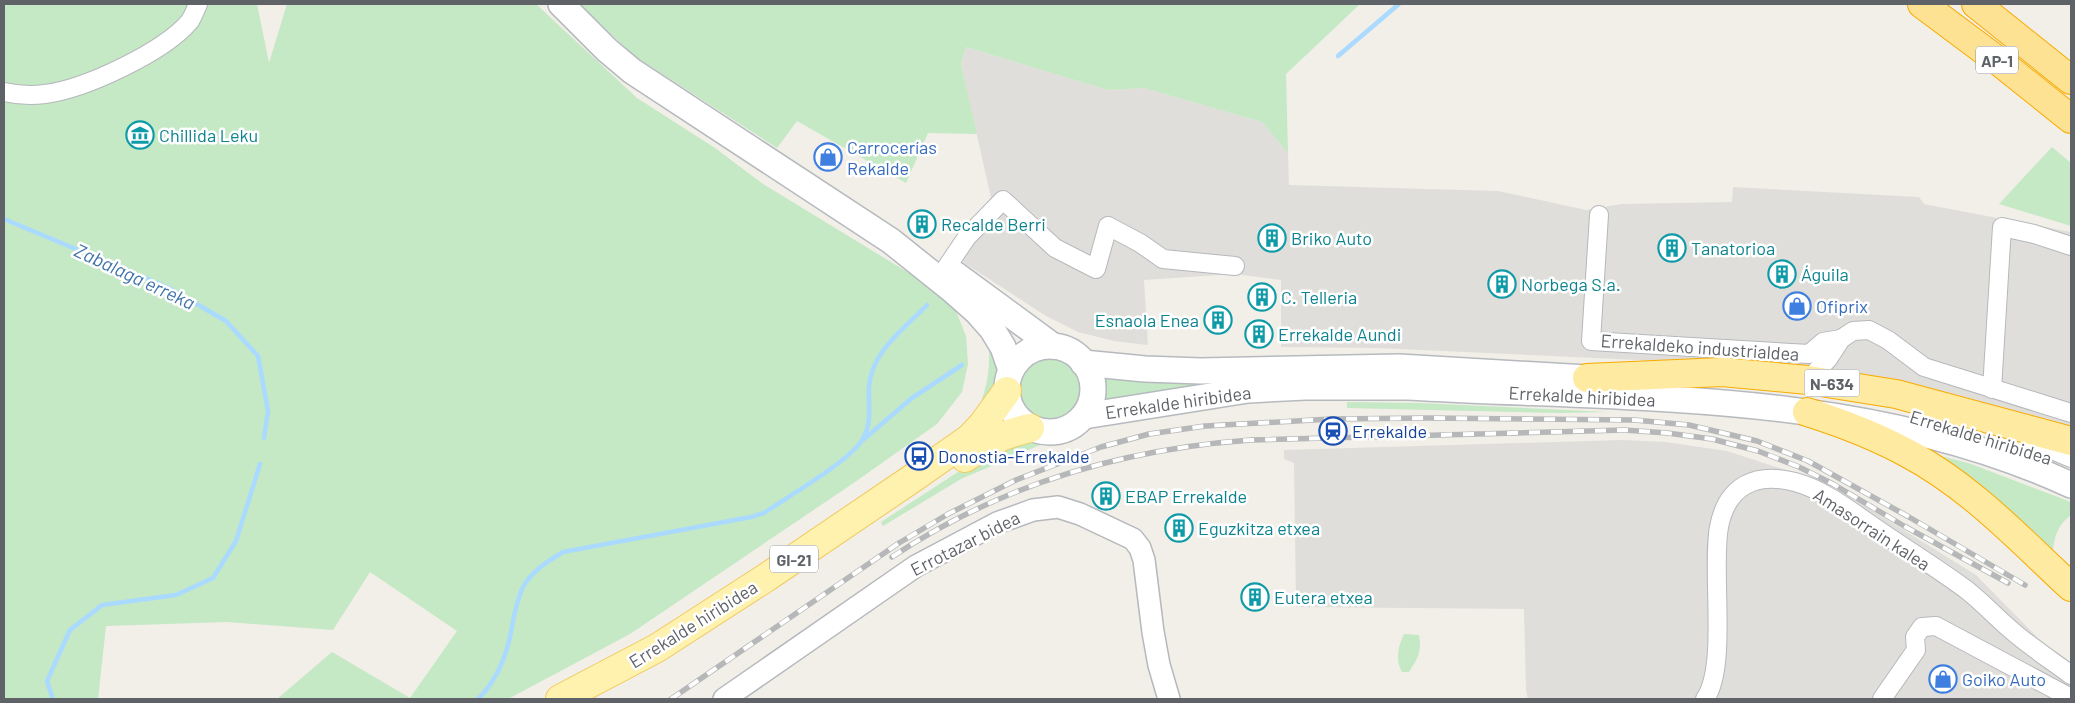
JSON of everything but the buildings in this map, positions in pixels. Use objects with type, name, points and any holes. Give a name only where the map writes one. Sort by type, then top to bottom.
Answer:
[{"type":"highway","name":"AP-1","points":[[1922,4],[2001,63],[2071,119]]},
{"type":"highway","name":"AP-1","points":[[1976,4],[2071,80]]},
{"type":"highway","name":"N-634","points":[[1587,378],[1723,361],[1808,380],[1896,394],[2071,441]]},
{"type":"highway","name":"N-634","points":[[1807,412],[1871,434],[1910,454],[1936,471],[1982,505],[2071,587]]},
{"type":"main road","points":[[562,4],[607,50],[632,71],[891,241],[951,288],[992,329],[1003,347],[1009,381],[1008,401],[1020,421],[1030,428],[1041,432],[1053,432],[1064,430],[1084,416],[1090,406],[1093,395],[1092,381],[1083,363],[1067,350],[1053,346],[946,268],[891,241]]},
{"type":"main road","points":[[1009,381],[1016,362],[1027,352],[1040,347],[1053,346]]},
{"type":"main road","name":"Errekalde hiribidea","points":[[1083,363],[1146,369],[1200,371],[1399,367],[1587,378],[1630,383],[1803,394],[1849,401],[1950,424],[2026,448],[2071,466]]},
{"type":"main road","name":"Errekalde hiribidea","points":[[560,699],[622,668],[682,632],[970,438],[983,424],[1009,381]]},
{"type":"main road","name":"Errekalde hiribidea","points":[[1084,416],[1143,405],[1248,390],[1305,387],[1421,388],[1743,404],[1853,419],[1949,441],[2012,461],[2071,485]]},
{"type":"main road","name":"Errekalde hiribidea","points":[[590,699],[652,665],[723,620],[928,484],[983,445],[1007,433],[1030,428]]},
{"type":"street","points":[[4,92],[16,95],[46,94],[77,87],[121,67],[167,42],[191,20],[198,4]]},
{"type":"street","points":[[946,268],[967,237],[1003,200],[1055,248],[1096,269],[1108,226],[1140,243],[1163,259],[1235,266]]},
{"type":"street","name":"Errekaldeko industrialdea","points":[[1599,215],[1590,340],[1723,361],[1809,354],[1823,342],[1841,339],[1854,331],[1870,330],[1888,340],[1924,366],[2071,413]]},
{"type":"street","points":[[1992,389],[2002,227],[2034,234],[2071,246]]},
{"type":"street","name":"Errekaldeko industrialdea","points":[[1808,380],[1828,359],[1841,339]]},
{"type":"street","points":[[1808,380],[1850,394],[1922,409],[1990,427],[2071,458]]},
{"type":"street","points":[[2042,432],[2051,407]]},
{"type":"street","name":"Amasorrain kalea","points":[[1705,699],[1714,675],[1717,546],[1724,509],[1731,496],[1741,486],[1756,481],[1773,479],[1796,482],[1835,500],[1969,592],[2011,630],[2071,674]]},
{"type":"street","name":"Errotazar bidea","points":[[724,699],[916,566],[997,523],[1033,510],[1058,507],[1080,514],[1133,539],[1140,548],[1144,560],[1159,665],[1169,699]]},
{"type":"street","points":[[1882,699],[1916,650],[1915,638],[1922,627],[1936,626],[2071,698]]},
{"type":"shaded area","points":[[966,47],[1108,90],[1144,88],[1262,122],[1288,153],[1289,185],[1498,191],[1586,210],[1622,204],[1732,202],[1733,187],[1919,197],[1924,204],[2071,232],[2071,430],[1703,363],[1377,348],[1281,347],[1281,280],[1234,274],[1144,280],[1148,345],[1114,341],[1078,332],[1046,316],[949,253],[962,233],[991,198],[961,64]]},
{"type":"shaded area","points":[[1622,440],[1666,442],[1727,451],[1798,474],[1844,493],[1976,575],[2039,639],[2071,663],[2071,699],[1528,699],[1526,691],[1524,609],[1296,607],[1294,463],[1284,459],[1284,450]]},
{"type":"green space","points":[[4,4],[257,4],[269,63],[287,4],[536,4],[637,98],[715,148],[763,184],[927,284],[956,311],[966,336],[968,364],[962,392],[937,424],[855,482],[630,634],[508,699],[277,699],[332,652],[410,698],[457,631],[370,572],[333,630],[227,622],[106,626],[98,699],[4,699]]},
{"type":"green space","points":[[579,4],[1360,4],[1286,74],[1288,153],[1262,122],[1144,88],[1108,90],[966,47],[961,64],[977,134],[928,133],[906,183],[797,121],[777,148],[636,57]]},
{"type":"green space","points":[[2052,147],[2071,163],[2071,226],[1999,204]]},
{"type":"green space","points":[[988,341],[999,365],[990,405],[978,409],[988,375]]},
{"type":"green space","points":[[1049,353],[1062,356],[1073,363],[1080,374],[1083,387],[1080,400],[1073,411],[1062,418],[1049,421],[1036,418],[1025,411],[1018,400],[1015,387],[1018,374],[1025,363],[1036,356]]},
{"type":"green space","points":[[1103,376],[1220,382],[1103,403]]},
{"type":"green space","points":[[1347,402],[1418,403],[1608,412],[1561,413],[1347,408]]},
{"type":"green space","points":[[1032,441],[1047,442],[961,479],[883,526],[881,522],[987,451]]},
{"type":"green space","points":[[1934,454],[1971,464],[2071,502],[2071,515],[2059,528],[2054,544],[2053,556]]},
{"type":"green space","points":[[1404,634],[1419,635],[1420,641],[1419,655],[1409,672],[1402,672],[1398,658]]},
{"type":"waterway","points":[[1338,56],[1399,4]]},
{"type":"waterway","name":"Zabalaga erreka","points":[[4,219],[169,288],[226,321],[258,356],[268,411],[264,438]]},
{"type":"waterway","points":[[478,699],[485,692],[503,660],[509,642],[517,603],[523,587],[536,571],[552,559],[563,552],[764,513],[845,458],[862,440],[868,427],[869,387],[871,374],[876,363],[890,342],[927,305]]},
{"type":"waterway","points":[[864,439],[912,398],[962,365]]},
{"type":"waterway","name":"Zabalaga erreka","points":[[53,699],[47,681],[70,630],[102,605],[176,595],[213,578],[236,541],[260,464]]},
{"type":"railway","points":[[671,699],[899,543],[948,514],[1016,480],[1101,447],[1149,434],[1205,426],[1331,419],[1427,418],[1634,420],[1689,425],[1757,441],[1808,461],[2025,585]]},
{"type":"railway","points":[[892,557],[933,532],[1019,491],[1109,462],[1156,452],[1251,440],[1624,430],[1712,439],[1758,451],[1799,467],[1833,484],[1904,526],[2008,583]]},
{"type":"place","name":"Chillida Leku","points":[[140,135]]},
{"type":"place","name":"Carrocerías Rekalde","points":[[828,157]]},
{"type":"place","name":"Recalde Berri","points":[[922,224]]},
{"type":"place","name":"Briko Auto","points":[[1272,238]]},
{"type":"place","name":"Tanatorioa","points":[[1672,248]]},
{"type":"place","name":"Águila","points":[[1782,274]]},
{"type":"place","name":"Norbega S.a.","points":[[1502,284]]},
{"type":"place","name":"C. Telleria","points":[[1262,297]]},
{"type":"place","name":"Ofiprix","points":[[1797,306]]},
{"type":"place","name":"Esnaola Enea","points":[[1218,320]]},
{"type":"place","name":"Errekalde Aundi","points":[[1259,334]]},
{"type":"place","name":"Errekalde","points":[[1333,431]]},
{"type":"place","name":"Donostia-Errekalde","points":[[919,456]]},
{"type":"place","name":"EBAP Errekalde","points":[[1106,496]]},
{"type":"place","name":"Eguzkitza etxea","points":[[1179,528]]},
{"type":"place","name":"Eutera etxea","points":[[1255,597]]},
{"type":"place","name":"Goiko Auto","points":[[1943,679]]}]
